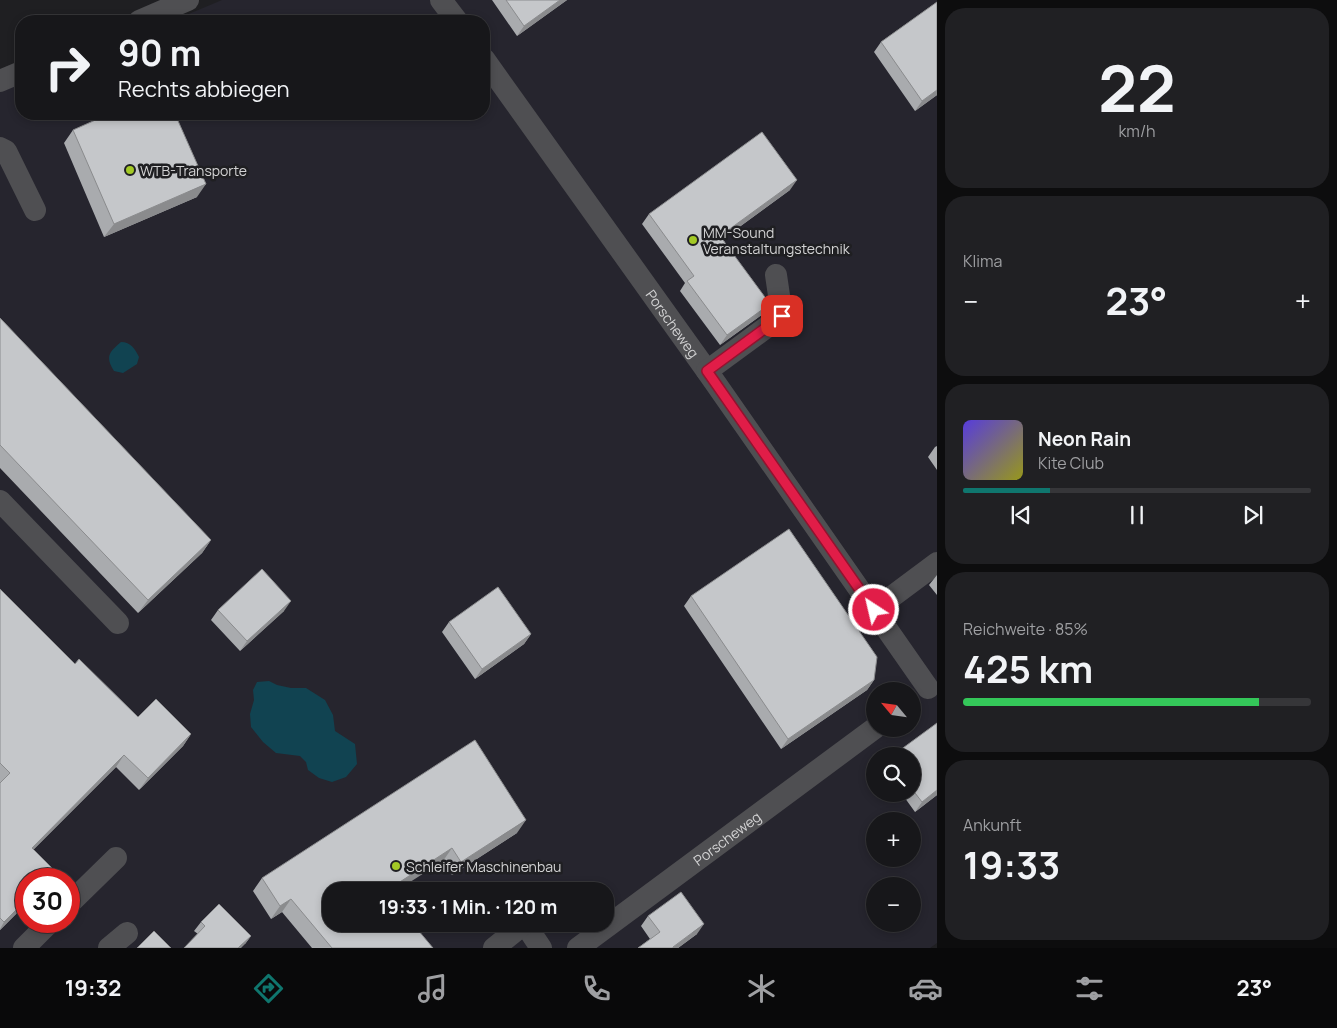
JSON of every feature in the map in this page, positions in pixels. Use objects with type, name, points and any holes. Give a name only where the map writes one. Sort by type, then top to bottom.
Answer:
[{"type":"street","points":[[153,15],[188,0]]},
{"type":"street","points":[[442,0],[453,15]]},
{"type":"street","name":"Porscheweg","points":[[490,67],[707,371],[874,610],[926,690]]},
{"type":"street","points":[[0,81],[15,75]]},
{"type":"street","points":[[0,148],[6,151],[35,210]]},
{"type":"street","points":[[707,371],[782,316],[776,275]]},
{"type":"street","points":[[0,501],[118,622]]},
{"type":"street","points":[[874,610],[937,563]]},
{"type":"street","name":"Porscheweg","points":[[578,948],[866,735]]},
{"type":"street","points":[[80,893],[116,858]]},
{"type":"street","points":[[494,948],[514,932]]},
{"type":"street","points":[[530,932],[541,948]]},
{"type":"street","points":[[24,948],[39,933]]},
{"type":"street","points":[[109,948],[127,933]]},
{"type":"shaded area","points":[[222,0],[937,0],[937,943],[930,948],[0,948],[0,81],[15,76],[15,120],[490,120],[490,15],[186,15]]},
{"type":"water","points":[[121,342],[130,345],[139,357],[137,364],[123,373],[114,371],[109,358],[111,352]]},
{"type":"water","points":[[269,681],[291,688],[306,688],[325,700],[333,715],[335,731],[355,744],[357,764],[346,777],[332,782],[319,778],[308,770],[306,762],[300,756],[276,753],[263,742],[251,727],[250,714],[254,700],[253,690],[257,682]]},
{"type":"building","points":[[506,0],[560,0],[524,26]]},
{"type":"building","points":[[937,2],[937,90],[922,101],[881,42]]},
{"type":"building","name":"WTB-Transporte","points":[[96,120],[178,120],[206,184],[114,224],[73,130]]},
{"type":"building","points":[[762,132],[797,180],[720,236],[770,304],[727,335],[687,281],[694,276],[649,214]]},
{"type":"building","points":[[0,318],[211,540],[148,600],[0,445]]},
{"type":"building","points":[[789,529],[877,657],[874,680],[866,682],[866,685],[788,739],[691,596]]},
{"type":"building","points":[[262,569],[291,601],[247,641],[218,610]]},
{"type":"building","points":[[498,587],[531,634],[482,669],[449,622]]},
{"type":"building","points":[[0,589],[75,664],[79,659],[138,717],[156,699],[191,734],[148,778],[124,755],[32,848],[52,868],[15,868],[15,911],[4,922],[0,918],[0,783],[10,773],[0,763]]},
{"type":"building","points":[[937,723],[937,790],[922,802],[921,747],[904,747],[917,738],[921,738],[921,735]]},
{"type":"building","points":[[475,740],[526,820],[461,862],[452,848],[400,882],[322,882],[322,932],[420,932],[433,948],[332,948],[291,899],[280,906],[262,878]]},
{"type":"building","points":[[681,892],[704,924],[673,948],[638,948],[660,932],[648,916]]},
{"type":"building","points":[[219,904],[251,936],[238,948],[184,948],[205,926],[201,922]]},
{"type":"building","points":[[154,931],[171,948],[137,948]]},
{"type":"place","name":"WTB-Transporte","points":[[130,170]]},
{"type":"place","name":"MM-Sound Veranstaltungstechnik","points":[[693,240]]},
{"type":"place","name":"Schleifer Maschinenbau","points":[[396,866]]},
{"type":"route","points":[[782,316],[707,371],[874,610]]}]
